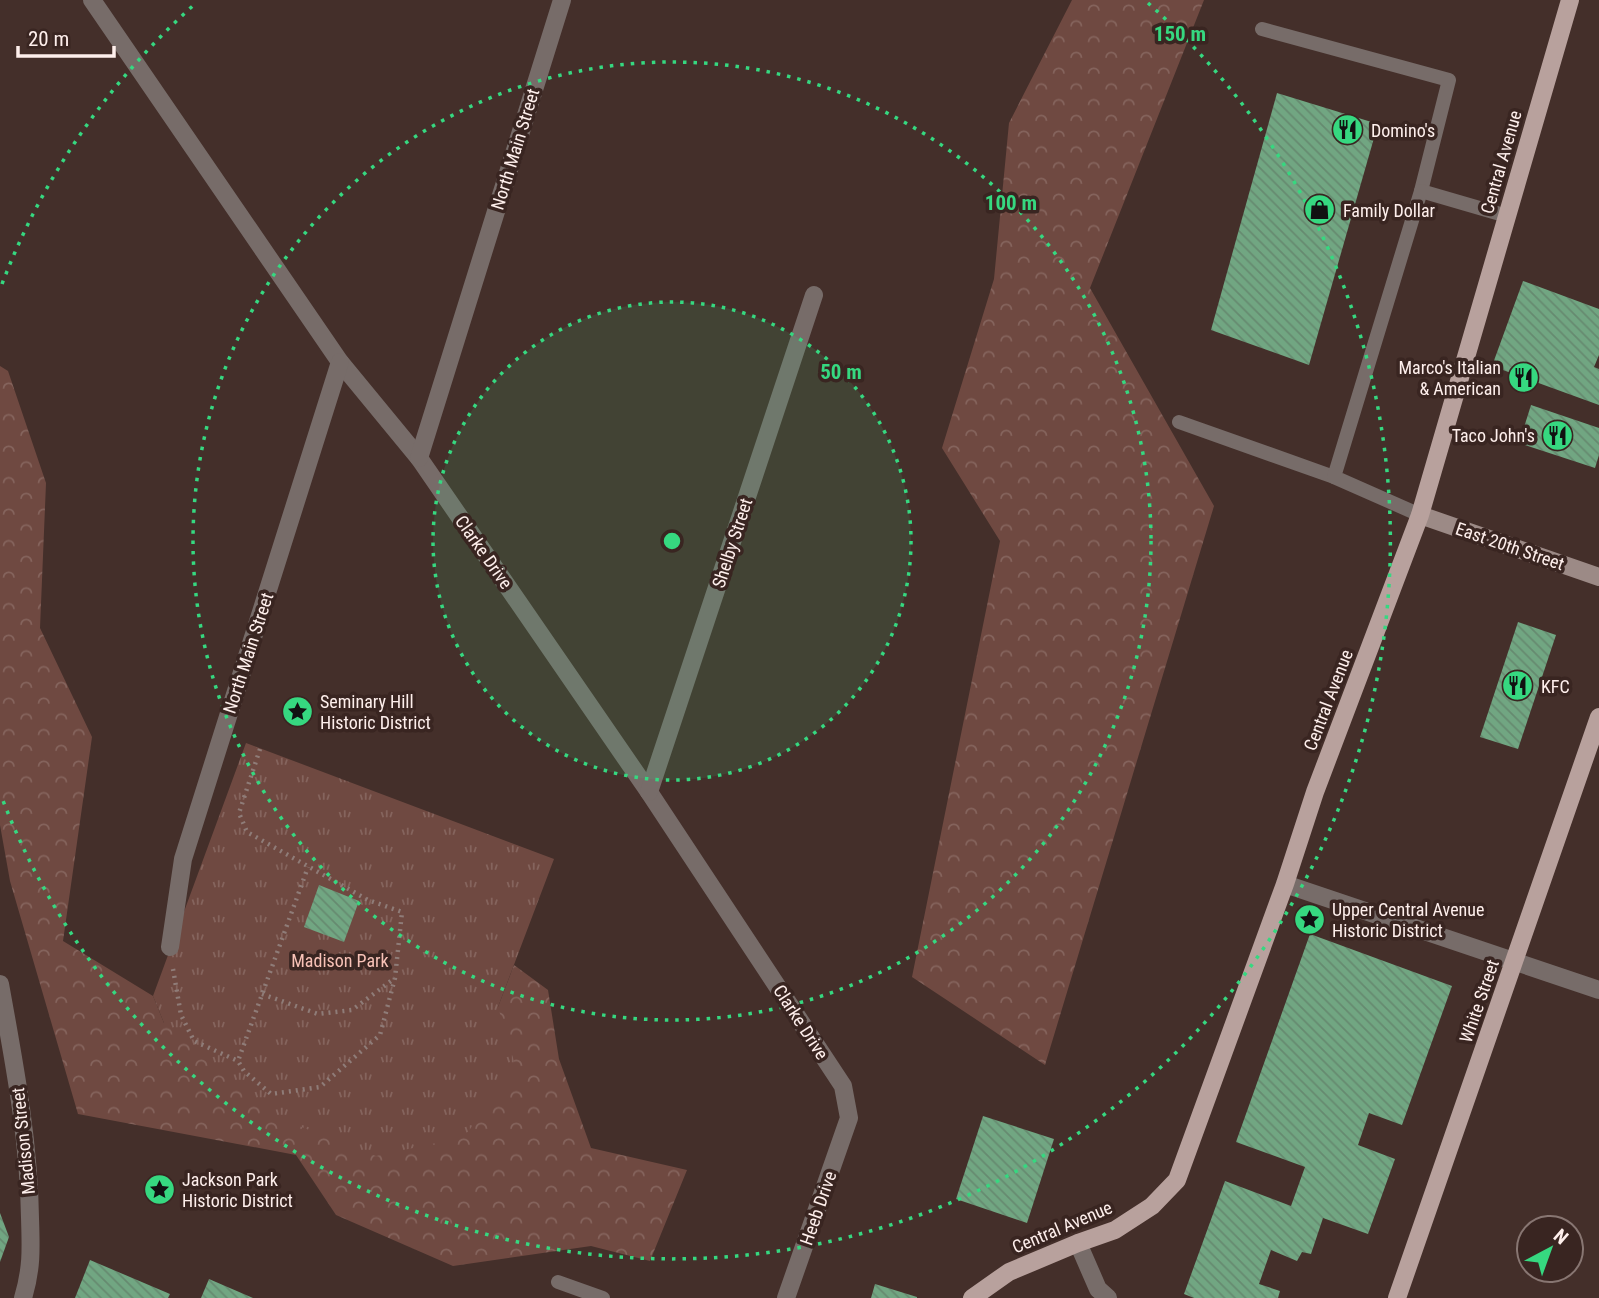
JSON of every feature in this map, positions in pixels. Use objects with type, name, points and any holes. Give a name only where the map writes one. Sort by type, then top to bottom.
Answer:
[{"type":"main road","name":"Central Avenue","points":[[972,1298],[1009,1272],[1115,1230],[1152,1206],[1177,1180],[1285,884],[1315,792],[1420,515],[1570,0]]},
{"type":"main road","name":"White Street","points":[[1397,1298],[1599,717]]},
{"type":"street","name":"Clarke Drive","points":[[92,0],[340,362],[419,458],[649,792],[843,1086],[849,1118]]},
{"type":"street","name":"North Main Street","points":[[419,458],[562,0]]},
{"type":"street","name":"Shelby Street","points":[[649,792],[814,295]]},
{"type":"street","name":"North Main Street","points":[[170,947],[183,859],[340,362]]},
{"type":"street","name":"East 20th Street","points":[[1420,515],[1599,577]]},
{"type":"street","points":[[1285,884],[1599,990]]},
{"type":"street","name":"Madison Street","points":[[0,984],[19,1091],[30,1182],[31,1270],[23,1298]]},
{"type":"street","name":"Heeb Drive","points":[[786,1298],[849,1118]]},
{"type":"street","points":[[1078,1243],[1098,1289],[1108,1298]]},
{"type":"lane","points":[[1262,29],[1449,80],[1421,191],[1334,477]]},
{"type":"lane","points":[[1421,191],[1507,216]]},
{"type":"lane","points":[[1179,422],[1334,477],[1420,515]]},
{"type":"lane","points":[[558,1282],[603,1298]]},
{"type":"path","points":[[170,947],[181,1015],[194,1041],[238,1061],[244,1071],[271,1094],[320,1087],[380,1035],[395,978],[402,912],[368,900],[247,832],[239,813],[260,749]]},
{"type":"path","points":[[238,1061],[309,867]]},
{"type":"path","points":[[262,994],[318,1014],[352,1010],[395,978]]},
{"type":"green space","points":[[1072,0],[1204,0],[1090,288],[1214,506],[1045,1065],[912,977],[1000,541],[942,448],[994,279],[1009,123]]},
{"type":"green space","points":[[0,366],[8,371],[46,483],[40,628],[92,737],[63,941],[153,996],[164,1023],[498,1007],[514,965],[548,990],[559,1059],[591,1148],[687,1170],[650,1261],[591,1246],[453,1266],[336,1215],[296,1155],[78,1114],[10,881],[0,825]]},
{"type":"green space","name":"Madison Park","points":[[246,743],[554,859],[498,1007],[516,1068],[464,1137],[376,1156],[263,1112],[164,1023],[153,996]]},
{"type":"building","points":[[1277,93],[1378,124],[1309,365],[1211,330]]},
{"type":"building","points":[[1523,281],[1599,309],[1599,355],[1594,367],[1599,369],[1599,405],[1492,366]]},
{"type":"building","points":[[1531,405],[1599,428],[1599,455],[1595,468],[1519,443]]},
{"type":"building","name":"KFC","points":[[1518,622],[1556,635],[1518,749],[1480,737]]},
{"type":"building","points":[[319,885],[359,901],[344,942],[304,927]]},
{"type":"building","points":[[1310,934],[1452,986],[1402,1125],[1369,1113],[1358,1145],[1395,1159],[1368,1234],[1323,1218],[1311,1254],[1302,1252],[1297,1261],[1271,1250],[1259,1284],[1280,1291],[1278,1298],[1194,1298],[1184,1294],[1225,1181],[1291,1206],[1305,1167],[1236,1142]]},
{"type":"building","points":[[983,1116],[1054,1139],[1027,1223],[956,1199]]},
{"type":"building","points":[[0,1213],[9,1237],[0,1262]]},
{"type":"building","points":[[90,1260],[170,1294],[168,1298],[75,1298]]},
{"type":"building","points":[[209,1279],[253,1298],[201,1298]]},
{"type":"building","points":[[875,1284],[917,1297],[917,1298],[871,1298]]},
{"type":"place","name":"Domino's","points":[[1348,130]]},
{"type":"place","name":"Family Dollar","points":[[1320,210]]},
{"type":"place","name":"Marco's Italian & American","points":[[1524,377]]},
{"type":"place","name":"Taco John's","points":[[1558,435]]},
{"type":"place","name":"KFC","points":[[1518,686]]},
{"type":"place","name":"Seminary Hill Historic District","points":[[297,711]]},
{"type":"place","name":"Upper Central Avenue Historic District","points":[[1309,919]]},
{"type":"place","name":"Jackson Park Historic District","points":[[159,1189]]}]
